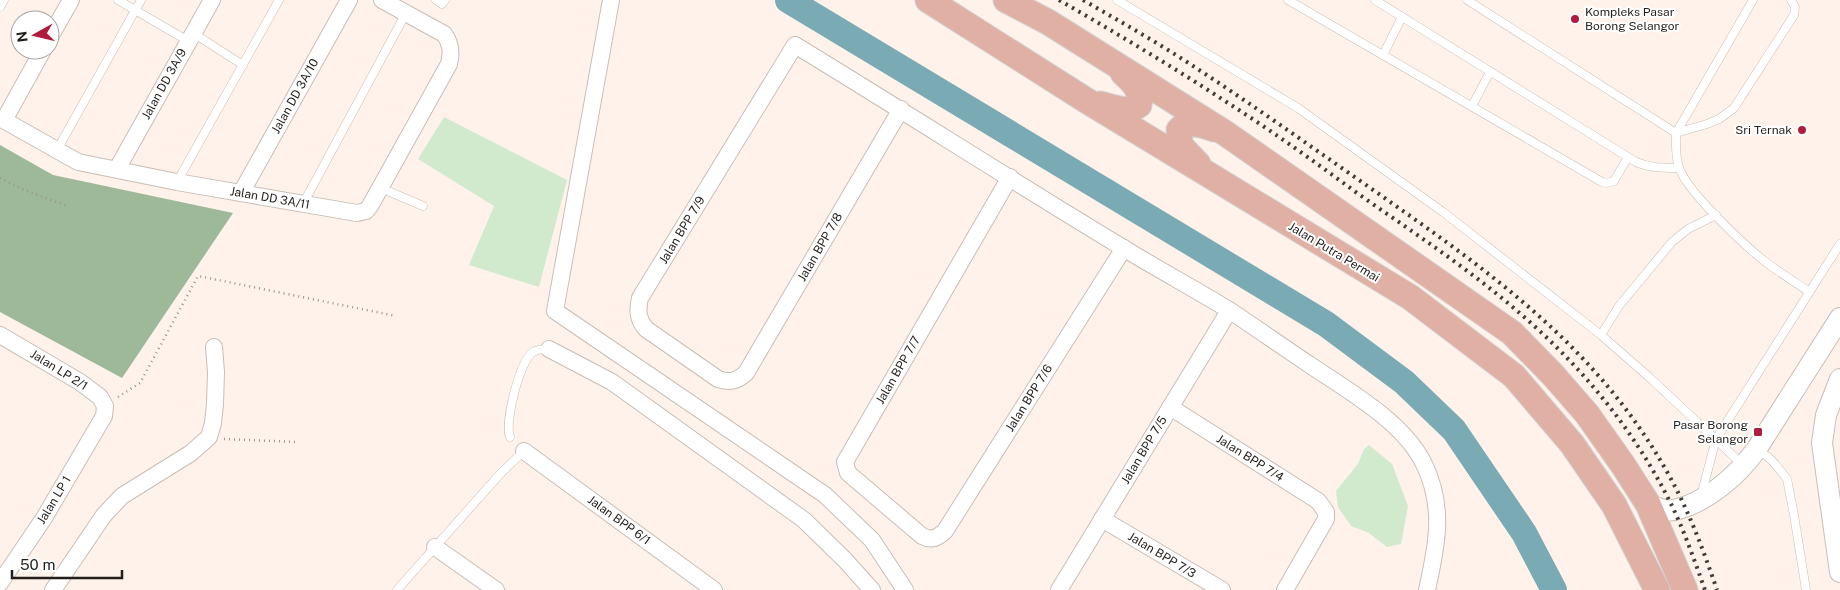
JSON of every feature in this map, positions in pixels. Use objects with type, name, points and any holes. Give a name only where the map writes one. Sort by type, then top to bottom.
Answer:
[{"type":"main road","name":"Jalan Putra Permai","points":[[928,0],[1212,178],[1410,297],[1514,376],[1572,444],[1614,505],[1657,590]]},
{"type":"main road","points":[[1006,0],[1048,22],[1225,133],[1512,333],[1553,375],[1587,414],[1623,464],[1648,504],[1685,590]]},
{"type":"main road","points":[[1084,99],[1120,109],[1130,110],[1139,105],[1139,94],[1134,83],[1102,55]]},
{"type":"main road","points":[[1212,178],[1180,145],[1179,130],[1182,126],[1189,124],[1203,125],[1225,133]]},
{"type":"street","points":[[60,19],[71,0]]},
{"type":"street","name":"Jalan DD 3A/9","points":[[117,169],[212,0]]},
{"type":"street","name":"Jalan DD 3A/10","points":[[241,193],[349,0]]},
{"type":"street","points":[[382,0],[406,13]]},
{"type":"street","points":[[611,0],[555,311],[825,495],[872,540],[905,590]]},
{"type":"street","name":"Jalan DD 3A/11","points":[[2,119],[78,162],[177,182],[303,204],[362,212],[368,209],[381,188],[449,64],[450,46],[444,34],[406,13]]},
{"type":"street","name":"Jalan BPP 7/9","points":[[734,381],[726,382],[718,379],[646,329],[641,324],[638,306],[640,298],[795,44],[900,109]]},
{"type":"street","points":[[2,119],[37,60]]},
{"type":"street","points":[[900,109],[1124,248],[1229,310],[1363,400],[1387,419],[1408,441],[1423,462],[1434,492],[1438,520],[1436,547],[1427,590]]},
{"type":"street","name":"Jalan BPP 7/8","points":[[734,381],[746,373],[900,109]]},
{"type":"street","name":"Jalan BPP 7/7","points":[[929,540],[848,473],[846,462],[1010,177]]},
{"type":"street","name":"Jalan BPP 7/6","points":[[929,540],[938,537],[945,531],[1124,248]]},
{"type":"street","name":"Jalan BPP 7/5","points":[[1059,590],[1229,310]]},
{"type":"street","points":[[1648,504],[1658,508],[1673,510],[1700,499],[1724,484],[1750,458],[1840,318]]},
{"type":"street","name":"Jalan LP 2/1","points":[[1,338],[80,382],[100,397],[104,411]]},
{"type":"street","points":[[54,590],[104,515],[122,496],[192,453],[208,437],[213,423],[215,404],[216,372],[214,347]]},
{"type":"street","points":[[549,349],[612,382],[804,520],[845,560],[872,590]]},
{"type":"street","points":[[1839,381],[1826,415],[1822,443],[1840,572]]},
{"type":"street","name":"Jalan BPP 7/4","points":[[1170,407],[1318,501],[1326,512],[1323,525],[1285,590]]},
{"type":"street","name":"Jalan LP 1","points":[[0,583],[44,518],[104,411]]},
{"type":"street","name":"Jalan BPP 6/1","points":[[524,451],[714,590]]},
{"type":"street","name":"Jalan BPP 7/3","points":[[1102,519],[1222,590]]},
{"type":"street","points":[[435,547],[496,590]]},
{"type":"lane","points":[[0,7],[4,0]]},
{"type":"lane","points":[[118,0],[243,65]]},
{"type":"lane","points":[[57,150],[141,0]]},
{"type":"lane","points":[[177,182],[279,0]]},
{"type":"lane","points":[[436,0],[442,4],[445,0]]},
{"type":"lane","points":[[1117,0],[1298,108],[1443,212],[1601,335],[1650,377],[1716,439],[1750,458],[1767,456],[1776,464],[1787,479],[1793,505],[1806,590]]},
{"type":"lane","points":[[1375,0],[1628,157],[1646,166],[1679,168]]},
{"type":"lane","points":[[1467,0],[1676,133],[1719,119],[1734,108],[1794,15],[1795,7],[1791,0]]},
{"type":"lane","points":[[1753,0],[1676,133],[1675,152],[1684,178],[1698,197],[1766,262],[1808,291]]},
{"type":"lane","points":[[1293,1],[1606,183],[1610,183],[1617,178],[1628,157]]},
{"type":"lane","points":[[303,204],[406,13]]},
{"type":"lane","points":[[1383,55],[1402,17]]},
{"type":"lane","points":[[1472,106],[1490,72]]},
{"type":"lane","points":[[381,188],[423,206]]},
{"type":"lane","points":[[1601,335],[1619,306],[1672,242],[1688,229],[1716,215]]},
{"type":"lane","points":[[1700,499],[1716,439],[1808,291],[1840,244]]},
{"type":"lane","points":[[510,437],[508,432],[509,413],[523,366],[532,352],[540,349],[549,349]]},
{"type":"lane","points":[[396,590],[500,474],[524,451]]},
{"type":"path","points":[[0,178],[22,189],[66,206]]},
{"type":"path","points":[[104,411],[140,382],[198,276],[396,316]]},
{"type":"path","points":[[208,437],[232,440],[297,442]]},
{"type":"green space","points":[[444,117],[567,180],[539,287],[469,265],[494,206],[418,159]]},
{"type":"green space","points":[[0,145],[53,175],[233,213],[122,378],[0,312]]},
{"type":"green space","points":[[1369,445],[1392,464],[1408,506],[1401,544],[1387,547],[1369,533],[1351,526],[1338,507],[1336,491],[1358,464],[1364,449]]},
{"type":"waterway","points":[[788,0],[1326,324],[1404,382],[1454,430],[1524,533],[1554,590]]},
{"type":"railway","points":[[1059,0],[1186,76],[1309,158],[1463,268],[1504,299],[1545,336],[1588,380],[1643,453],[1677,516],[1705,590]]},
{"type":"railway","points":[[1083,0],[1137,31],[1233,92],[1404,212],[1492,277],[1572,347],[1608,387],[1641,431],[1671,479],[1702,547],[1717,590]]},
{"type":"place","name":"Kompleks Pasar Borong Selangor","points":[[1575,19]]},
{"type":"place","name":"Sri Ternak","points":[[1802,130]]},
{"type":"place","name":"Pasar Borong Selangor","points":[[1758,432]]}]
